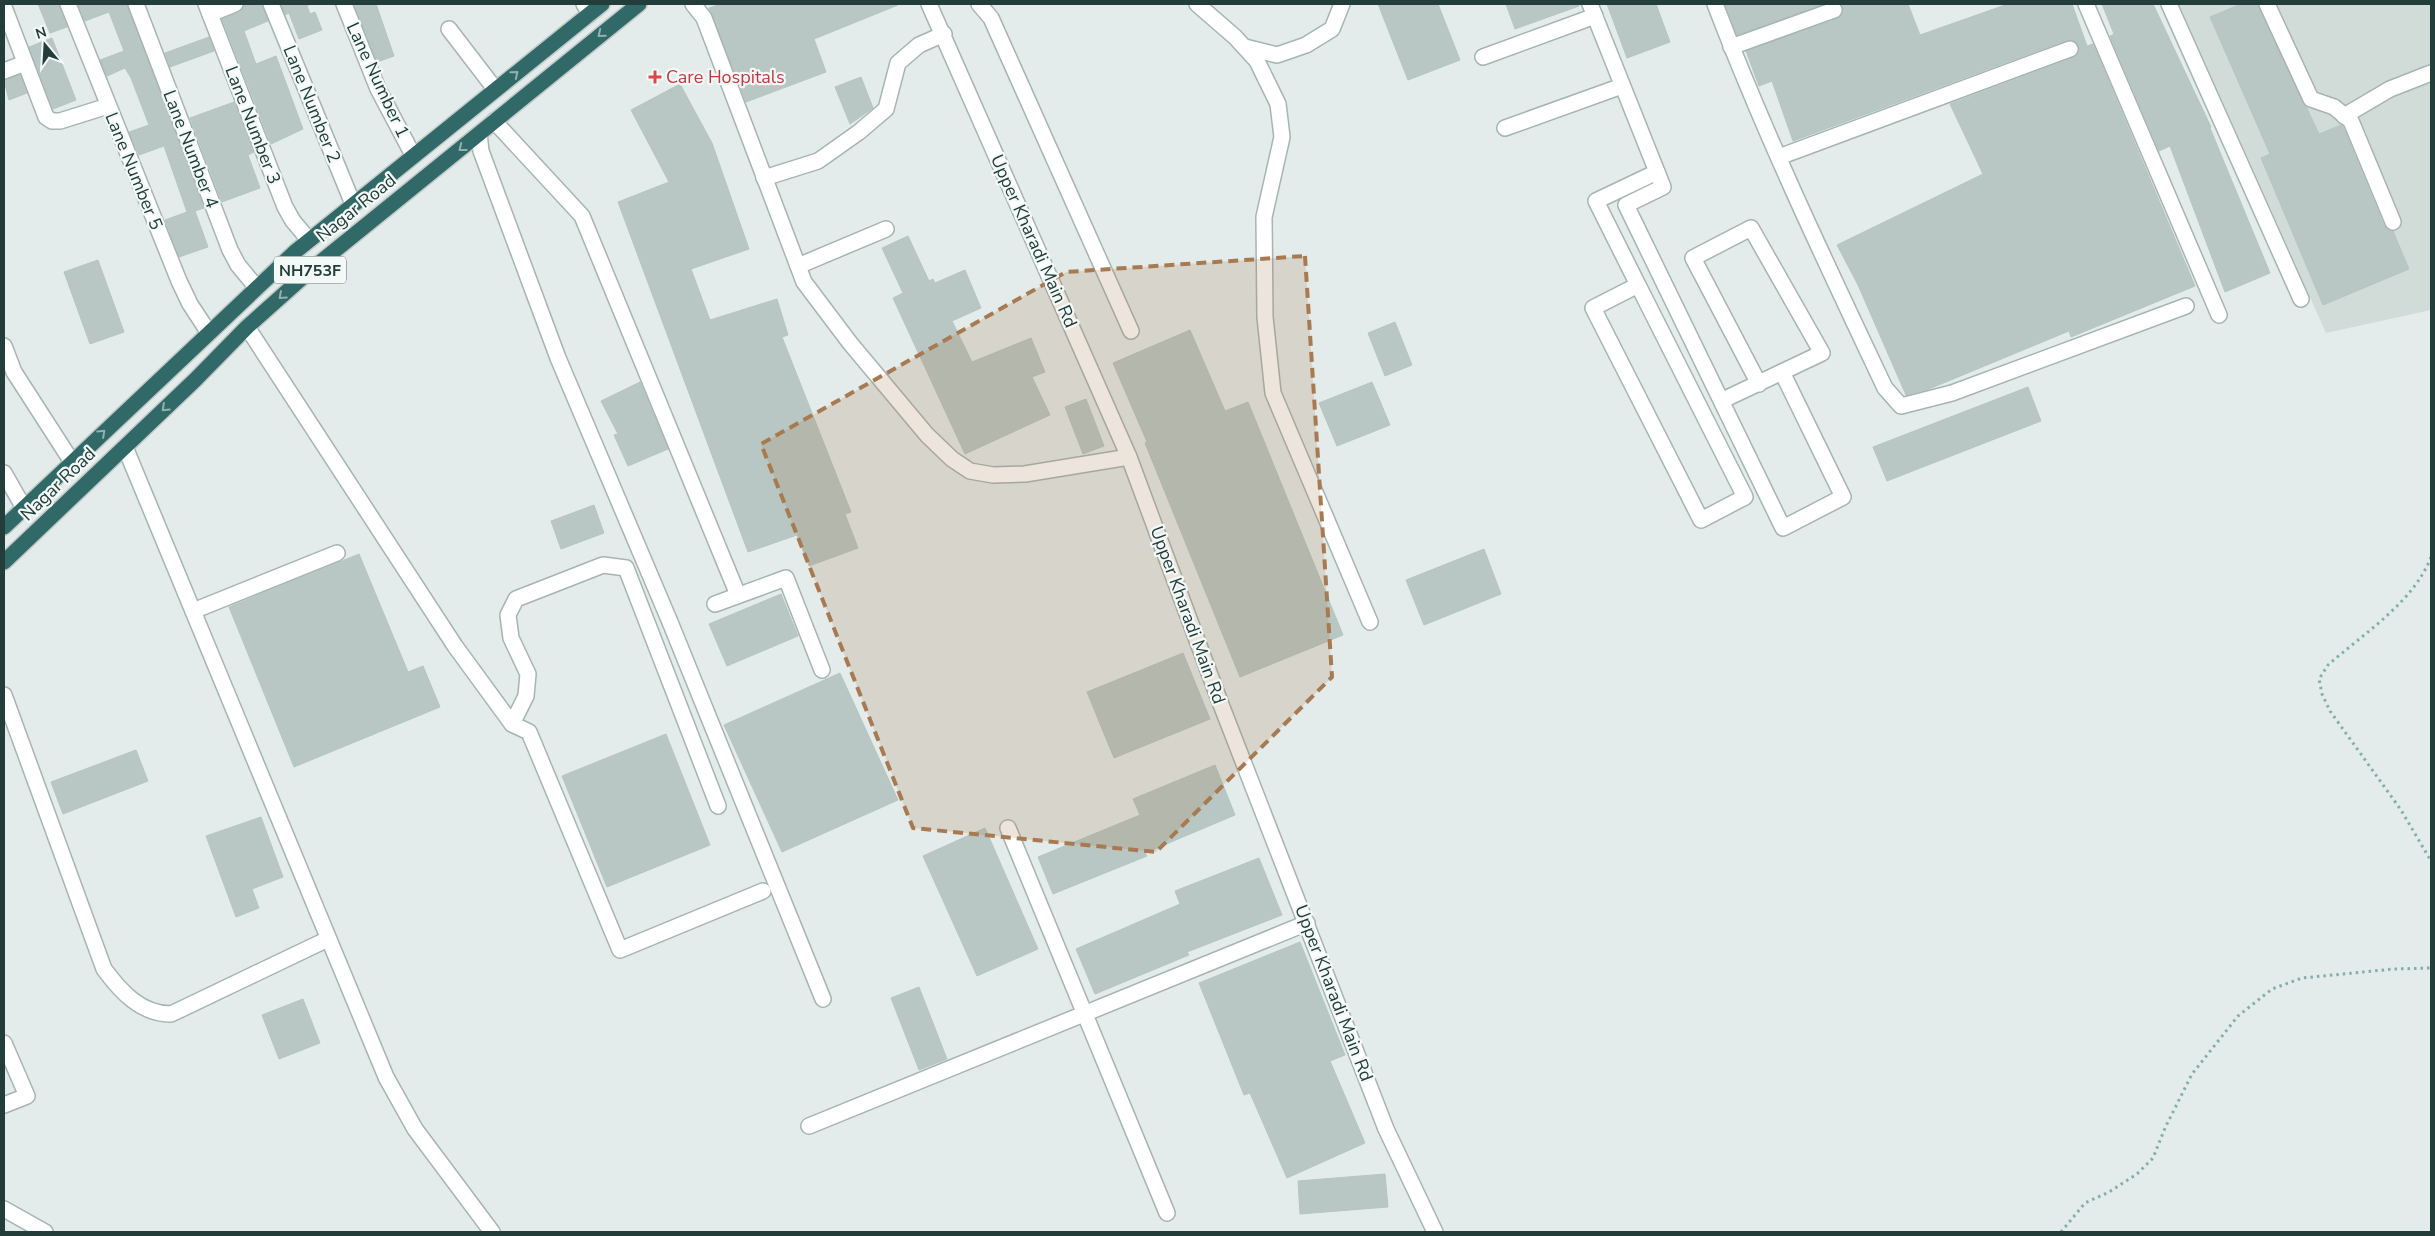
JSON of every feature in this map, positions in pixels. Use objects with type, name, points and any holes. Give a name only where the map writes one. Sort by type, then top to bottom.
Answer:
[{"type":"highway","name":"Nagar Road","points":[[4,527],[309,240],[495,89],[587,9],[602,4]]},
{"type":"highway","name":"Nagar Road","points":[[4,562],[247,328],[320,262],[639,4]]},
{"type":"highway","points":[[178,362],[195,380]]},
{"type":"street","name":"Lane Number 5","points":[[68,4],[180,281],[190,304],[209,333]]},
{"type":"street","name":"Lane Number 4","points":[[136,4],[230,250],[238,265],[257,288]]},
{"type":"street","points":[[208,9],[235,4]]},
{"type":"street","name":"Lane Number 2","points":[[271,4],[353,204]]},
{"type":"street","name":"Lane Number 1","points":[[344,4],[378,89],[413,155]]},
{"type":"street","points":[[693,4],[704,18],[804,282],[823,310],[927,435],[952,459],[970,471],[993,475],[1025,474],[1129,457]]},
{"type":"street","name":"Upper Kharadi Main Rd","points":[[929,4],[944,34],[1129,457],[1220,702],[1386,1129],[1434,1232]]},
{"type":"street","points":[[979,4],[991,18],[1131,331]]},
{"type":"street","points":[[1198,4],[1245,47],[1257,61],[1278,104],[1282,137],[1264,217],[1265,317],[1273,394],[1370,622]]},
{"type":"street","points":[[1245,47],[1277,55],[1306,45],[1332,29],[1342,4]]},
{"type":"street","points":[[1715,4],[1731,47],[1808,224],[1885,388],[1901,406],[1952,393],[2186,306]]},
{"type":"street","points":[[2086,4],[2219,315]]},
{"type":"street","points":[[2169,4],[2301,299]]},
{"type":"street","points":[[2267,4],[2311,99],[2334,107],[2351,121],[2393,222]]},
{"type":"street","points":[[4,7],[46,117],[52,121],[60,121],[108,106]]},
{"type":"street","name":"Lane Number 3","points":[[208,9],[285,207],[293,221],[309,240]]},
{"type":"street","points":[[1483,57],[1592,10],[1664,187],[1626,205],[1723,400],[1783,528],[1843,497],[1782,372]]},
{"type":"street","points":[[1731,47],[1834,10]]},
{"type":"street","points":[[450,29],[495,89]]},
{"type":"street","points":[[764,178],[818,161],[859,132],[886,109],[898,63],[919,45],[944,34]]},
{"type":"street","points":[[1779,157],[2070,50]]},
{"type":"street","points":[[4,71],[25,63]]},
{"type":"street","points":[[2344,116],[2390,89],[2431,73]]},
{"type":"street","points":[[1504,128],[1622,86]]},
{"type":"street","points":[[494,120],[582,216],[738,595]]},
{"type":"street","points":[[479,134],[481,151],[558,358],[666,613],[823,999]]},
{"type":"street","points":[[1638,285],[1593,308],[1701,520],[1744,498],[1638,285],[1596,201],[1657,172]]},
{"type":"street","points":[[1723,400],[1759,384],[1822,353],[1751,228],[1693,258],[1759,384]]},
{"type":"street","points":[[798,266],[886,229]]},
{"type":"street","points":[[247,328],[455,646],[512,724],[529,732],[620,950],[763,891]]},
{"type":"street","points":[[4,346],[14,372],[72,462]]},
{"type":"street","points":[[124,447],[386,1077],[415,1129],[492,1232]]},
{"type":"street","points":[[4,473],[24,508]]},
{"type":"street","points":[[192,611],[337,553]]},
{"type":"street","points":[[512,724],[526,696],[528,674],[511,638],[508,615],[516,599],[603,565],[626,568],[718,806]]},
{"type":"street","points":[[715,604],[786,578],[822,670]]},
{"type":"street","points":[[4,695],[104,970],[120,991],[157,1014],[171,1014],[328,939]]},
{"type":"street","points":[[1008,828],[1168,1213]]},
{"type":"street","points":[[810,1126],[1307,923]]},
{"type":"street","points":[[4,1043],[27,1096],[4,1105]]},
{"type":"street","points":[[4,1209],[45,1232]]},
{"type":"path","points":[[2431,557],[2426,570],[2411,593],[2328,665],[2319,679],[2322,694],[2330,711],[2401,810],[2431,861]]},
{"type":"path","points":[[2061,1232],[2085,1203],[2109,1192],[2137,1174],[2153,1158],[2165,1128],[2192,1074],[2238,1016],[2272,989],[2302,978],[2394,969],[2431,968]]},
{"type":"highlighted area","points":[[1305,256],[1332,677],[1156,852],[913,828],[761,444],[1066,272]]},
{"type":"shaded area","points":[[2179,4],[2431,4],[2431,310],[2326,333]]},
{"type":"building","points":[[38,4],[59,4],[67,27],[50,33]]},
{"type":"building","points":[[78,4],[127,4],[204,208],[195,211],[208,247],[179,257],[165,220],[187,212],[164,146],[139,155],[129,132],[149,125],[131,78],[125,68],[107,76],[100,60],[124,51],[109,12],[85,21]]},
{"type":"building","points":[[244,4],[262,4],[268,21],[244,31],[256,64],[276,56],[303,129],[271,144],[222,19],[239,12]]},
{"type":"building","points":[[281,4],[310,4],[307,6],[310,14],[315,12],[322,30],[299,39],[289,13],[285,15]]},
{"type":"building","points":[[354,4],[376,4],[394,56],[377,62]]},
{"type":"building","points":[[721,4],[898,5],[814,39],[826,72],[746,102],[709,8]]},
{"type":"building","points":[[1378,4],[1438,4],[1460,60],[1408,80]]},
{"type":"building","points":[[1506,4],[1578,4],[1579,6],[1515,29]]},
{"type":"building","points":[[1607,4],[1656,4],[1670,42],[1627,58]]},
{"type":"building","points":[[1725,4],[1824,4],[1737,35]]},
{"type":"building","points":[[1841,4],[1908,4],[1920,35],[2008,4],[2072,4],[2087,46],[2093,44],[2195,286],[2071,337],[2069,331],[1929,389],[1906,395],[1858,285],[1837,245],[1983,174],[1950,104],[2073,58],[2077,55],[2079,46],[2076,42],[2067,40],[1793,141],[1772,81],[1759,86],[1746,51],[1837,19],[1843,12]]},
{"type":"building","points":[[2102,4],[2153,4],[2211,127],[2270,273],[2225,292],[2170,146],[2159,151],[2110,36],[2114,34]]},
{"type":"building","points":[[2241,4],[2258,4],[2319,134],[2341,125],[2343,127],[2384,226],[2393,231],[2409,269],[2323,305],[2261,158],[2270,154],[2210,17]]},
{"type":"building","points":[[209,37],[214,51],[170,67],[165,53]]},
{"type":"building","points":[[52,38],[76,100],[53,109],[29,47]]},
{"type":"building","points":[[20,75],[27,93],[9,100],[4,80]]},
{"type":"building","points":[[861,77],[873,108],[850,124],[835,87]]},
{"type":"building","points":[[680,84],[712,143],[749,249],[691,269],[710,320],[777,299],[788,335],[782,337],[851,512],[845,514],[858,548],[809,566],[797,535],[748,552],[618,202],[669,182],[631,110]]},
{"type":"building","points":[[234,102],[254,152],[248,155],[260,188],[222,202],[190,118]]},
{"type":"building","points":[[908,236],[929,281],[933,279],[935,283],[965,270],[981,308],[952,321],[972,362],[1031,338],[1045,372],[1032,377],[1050,415],[965,454],[893,298],[903,293],[882,248]]},
{"type":"building","points":[[98,260],[124,332],[90,344],[64,272]]},
{"type":"building","points":[[1395,322],[1412,365],[1385,376],[1368,333]]},
{"type":"building","points":[[1190,330],[1225,411],[1248,402],[1343,635],[1240,677],[1145,443],[1147,442],[1113,363]]},
{"type":"building","points":[[640,382],[668,449],[628,466],[614,435],[618,434],[601,401]]},
{"type":"building","points":[[1372,382],[1390,425],[1337,446],[1319,403]]},
{"type":"building","points":[[2028,387],[2041,421],[1887,481],[1873,447]]},
{"type":"building","points":[[1086,399],[1104,446],[1083,454],[1065,407]]},
{"type":"building","points":[[594,505],[604,533],[561,549],[551,521]]},
{"type":"building","points":[[1484,549],[1501,594],[1424,625],[1406,580]]},
{"type":"building","points":[[359,554],[408,672],[423,666],[440,707],[294,767],[229,607]]},
{"type":"building","points":[[781,594],[798,636],[727,666],[709,624]]},
{"type":"building","points":[[1183,653],[1210,719],[1114,758],[1087,692]]},
{"type":"building","points":[[840,673],[898,800],[782,852],[724,725]]},
{"type":"building","points":[[666,734],[710,845],[607,887],[562,776]]},
{"type":"building","points":[[136,750],[148,781],[63,814],[51,782]]},
{"type":"building","points":[[1215,765],[1235,815],[1145,853],[1147,856],[1053,894],[1038,857],[1140,815],[1133,799]]},
{"type":"building","points":[[261,817],[283,877],[252,889],[259,908],[236,917],[206,836]]},
{"type":"building","points":[[985,828],[1038,949],[977,976],[923,856]]},
{"type":"building","points":[[1259,858],[1282,915],[1187,952],[1189,955],[1095,994],[1076,949],[1180,904],[1175,891]]},
{"type":"building","points":[[1300,942],[1345,1055],[1330,1061],[1365,1143],[1287,1178],[1250,1093],[1244,1095],[1199,983]]},
{"type":"building","points":[[919,987],[947,1059],[919,1070],[891,998]]},
{"type":"building","points":[[303,999],[320,1043],[279,1059],[262,1015]]},
{"type":"building","points":[[1385,1174],[1388,1207],[1300,1214],[1298,1181]]},
{"type":"place","name":"Care Hospitals","points":[[655,77]]}]
